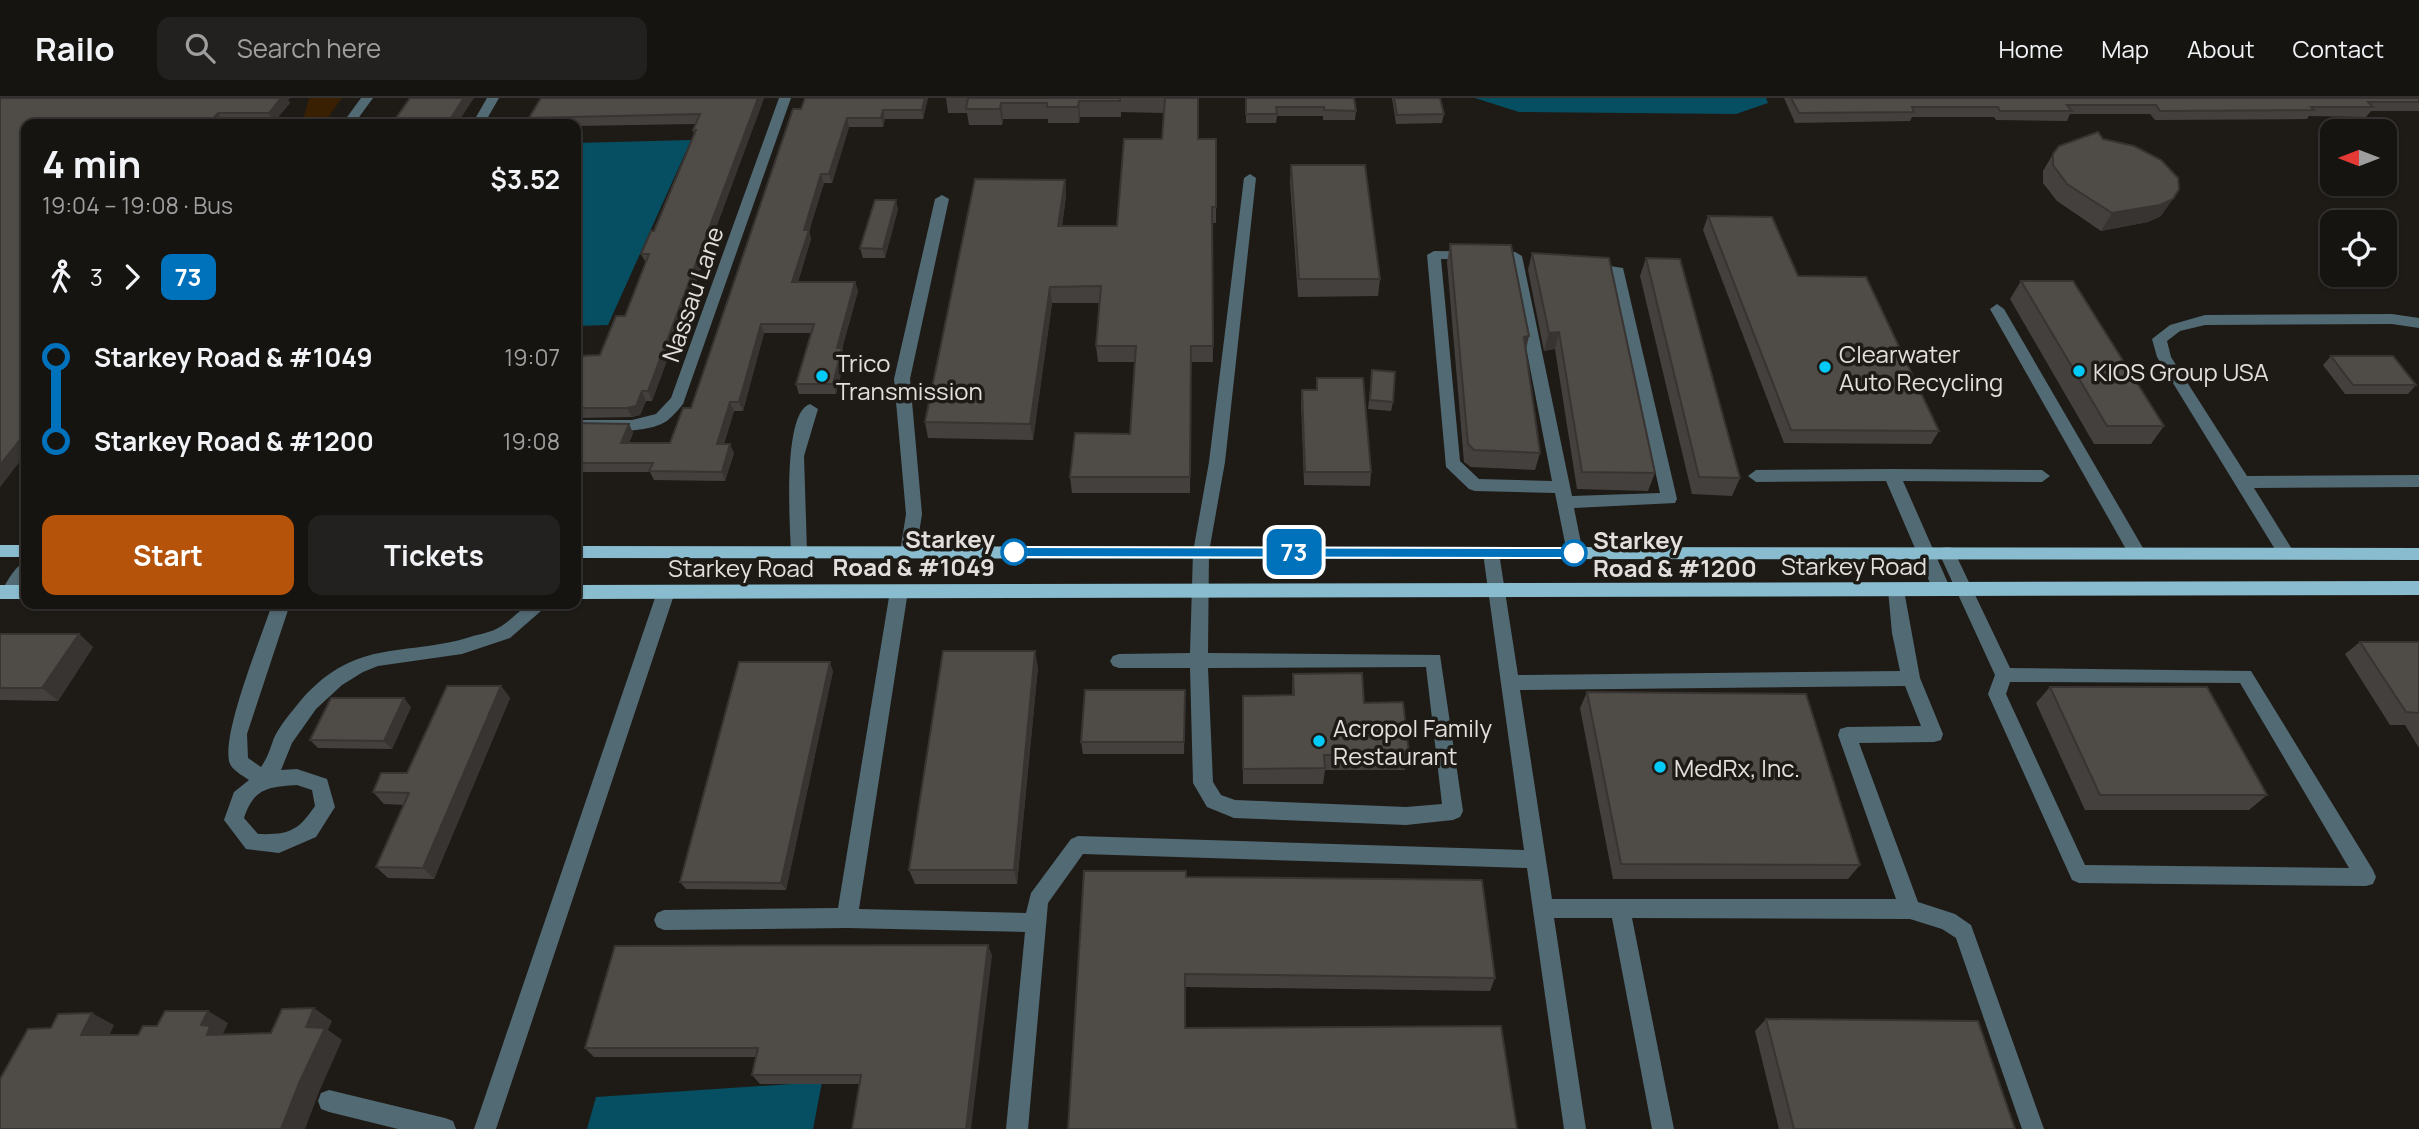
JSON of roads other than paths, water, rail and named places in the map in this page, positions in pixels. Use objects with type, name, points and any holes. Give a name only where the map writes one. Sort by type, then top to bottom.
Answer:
[{"type":"main road","points":[[0,551],[21,551]]},
{"type":"main road","name":"Starkey Road","points":[[581,552],[2419,554]]},
{"type":"main road","name":"Starkey Road","points":[[581,592],[2419,588]]},
{"type":"street","points":[[352,119],[367,98]]},
{"type":"street","points":[[481,119],[493,98]]},
{"type":"street","name":"Nassau Lane","points":[[581,425],[632,425],[661,418],[678,400],[785,98]]},
{"type":"street","points":[[1119,661],[1199,661],[1434,660],[1453,811],[1406,816],[1234,809],[1214,801],[1207,794],[1203,783],[1199,661],[1201,552],[1217,462],[1250,178]]},
{"type":"street","points":[[908,552],[914,514],[902,379],[942,199]]},
{"type":"street","points":[[1575,553],[1562,494],[1521,257],[1434,255],[1452,463],[1475,485],[1562,494],[1669,499],[1618,271],[1579,266]]},
{"type":"street","points":[[1997,309],[2137,554]]},
{"type":"street","points":[[2287,554],[2164,357],[2159,339],[2175,328],[2205,320],[2392,318],[2419,323]]},
{"type":"street","points":[[799,552],[796,456],[810,409]]},
{"type":"street","points":[[1892,475],[1942,590]]},
{"type":"street","points":[[1756,476],[2042,476]]},
{"type":"street","points":[[2242,482],[2419,481]]},
{"type":"street","points":[[1491,553],[1575,1129]]},
{"type":"street","points":[[1947,553],[2004,675],[1997,694],[2079,874],[2366,877],[2245,676],[2004,675]]},
{"type":"street","points":[[12,592],[21,577]]},
{"type":"street","points":[[1897,590],[1901,633],[1911,678],[1934,734],[1847,735],[1910,909]]},
{"type":"street","points":[[485,1129],[666,592]]},
{"type":"street","points":[[847,918],[900,592]]},
{"type":"street","points":[[279,609],[238,734],[239,762],[262,779],[297,777],[320,785],[325,807],[309,831],[279,844],[253,843],[234,820],[241,798],[262,779],[277,760],[283,740],[309,704],[336,680],[376,659],[462,647],[504,633],[534,609]]},
{"type":"street","points":[[1510,683],[1911,678]]},
{"type":"street","points":[[1017,1129],[1038,900],[1078,845],[1536,859]]},
{"type":"street","points":[[1543,908],[1910,909],[1948,921],[1964,932],[2033,1129]]},
{"type":"street","points":[[1620,908],[1663,1129]]},
{"type":"street","points":[[664,920],[847,918],[1037,923]]},
{"type":"street","points":[[329,1101],[445,1129]]},
{"type":"water","points":[[1475,98],[1766,98],[1768,103],[1736,114],[1519,112]]},
{"type":"water","points":[[691,140],[608,325],[581,326],[581,143]]},
{"type":"water","points":[[822,1082],[813,1129],[587,1129],[596,1097]]},
{"type":"place","name":"Clearwater Auto Recycling","points":[[1825,367]]},
{"type":"place","name":"KIOS Group USA","points":[[2079,371]]},
{"type":"place","name":"Trico Transmission","points":[[822,376]]},
{"type":"place","name":"Starkey Road & #1049","points":[[1014,552]]},
{"type":"place","name":"Starkey Road & #1200","points":[[1574,553]]},
{"type":"place","name":"Acropol Family Restaurant","points":[[1319,741]]},
{"type":"place","name":"MedRx, Inc.","points":[[1660,767]]}]
